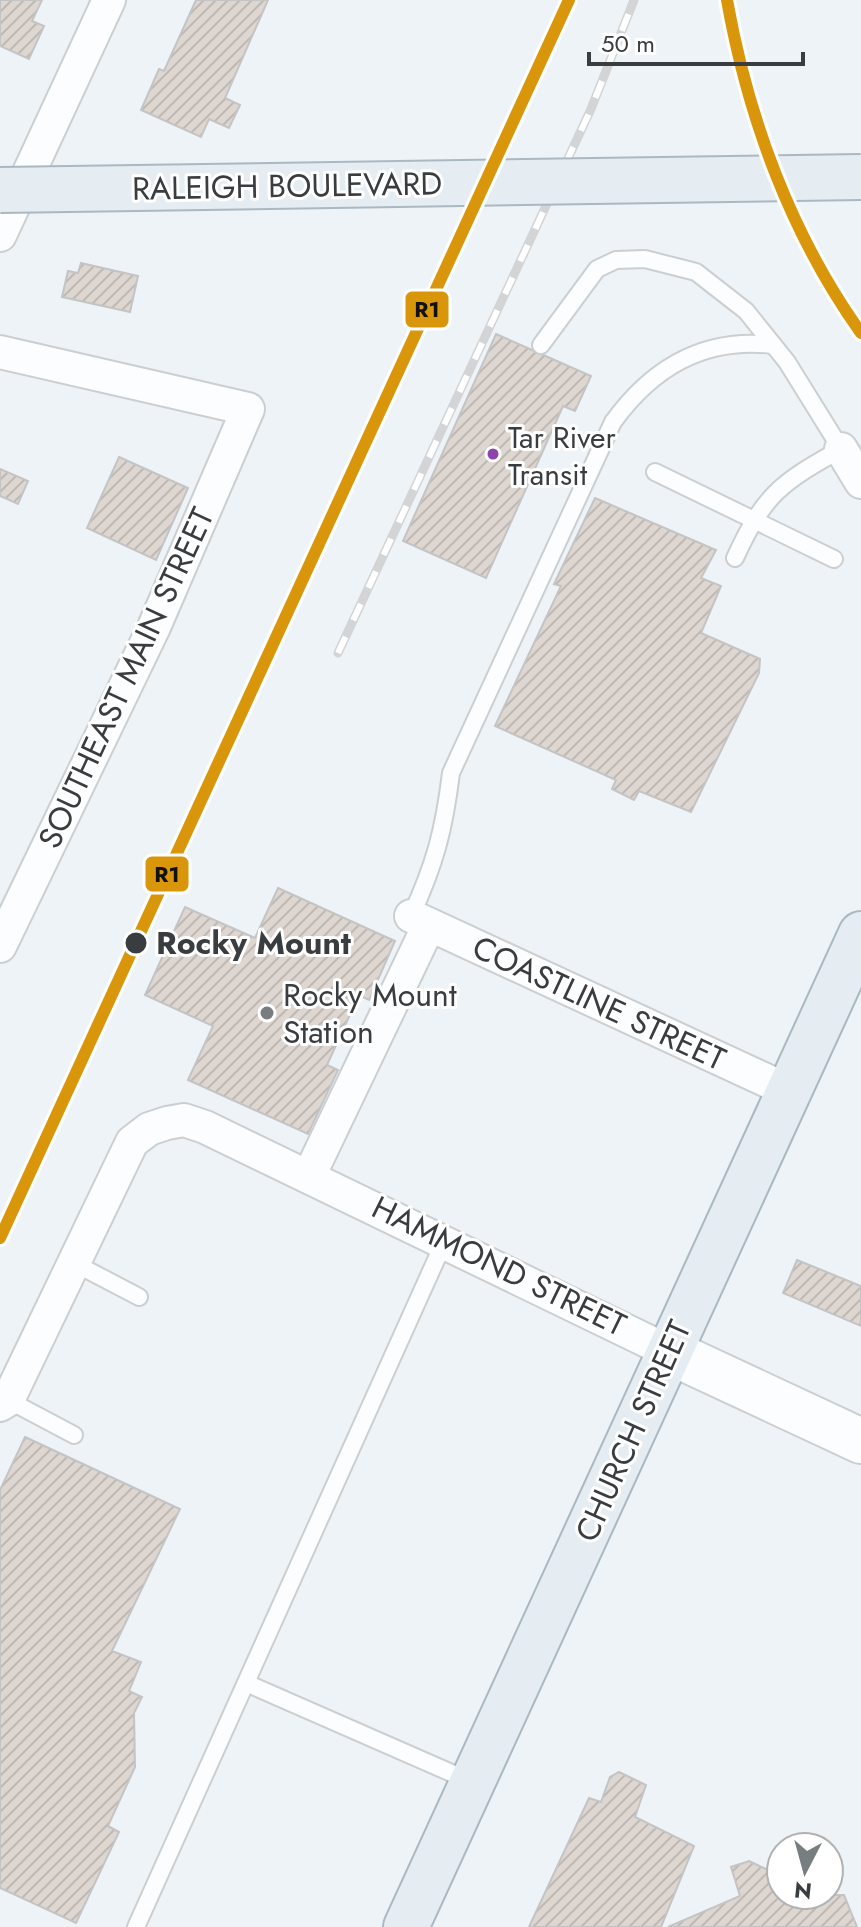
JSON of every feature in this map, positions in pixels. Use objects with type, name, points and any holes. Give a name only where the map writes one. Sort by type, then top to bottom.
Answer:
[{"type":"main road","name":"RALEIGH BOULEVARD","points":[[0,190],[861,177]]},
{"type":"main road","name":"CHURCH STREET","points":[[406,1927],[861,934]]},
{"type":"street","points":[[0,235],[109,0]]},
{"type":"street","name":"SOUTHEAST MAIN STREET","points":[[0,352],[248,409],[154,627],[0,946]]},
{"type":"street","points":[[841,449],[861,482]]},
{"type":"street","points":[[310,1174],[420,921]]},
{"type":"street","name":"COASTLINE STREET","points":[[420,921],[787,1090]]},
{"type":"street","name":"HAMMOND STREET","points":[[4,1403],[132,1142],[149,1129],[184,1120],[310,1174],[670,1352],[861,1441]]},
{"type":"lane","points":[[541,345],[597,269],[616,260],[645,259],[696,272],[746,311],[773,345],[841,449],[785,481],[752,521],[735,558]]},
{"type":"lane","points":[[420,921],[445,826],[451,773],[613,422],[632,396],[680,361],[709,348],[737,341],[773,345]]},
{"type":"lane","points":[[655,472],[834,559]]},
{"type":"lane","points":[[136,1927],[445,1240]]},
{"type":"lane","points":[[74,1263],[139,1297]]},
{"type":"lane","points":[[4,1403],[74,1435]]},
{"type":"lane","points":[[246,1683],[473,1782]]},
{"type":"building","points":[[0,0],[42,0],[32,21],[44,26],[29,59],[0,46]]},
{"type":"building","points":[[196,0],[268,0],[225,98],[240,105],[229,128],[209,119],[201,137],[141,110],[159,69],[164,71]]},
{"type":"building","points":[[81,263],[138,276],[130,312],[62,297],[68,271],[78,273]]},
{"type":"building","name":"Tar River Transit","points":[[496,334],[591,376],[575,411],[563,406],[486,578],[403,541]]},
{"type":"building","points":[[119,457],[188,488],[156,560],[87,528]]},
{"type":"building","points":[[0,469],[28,481],[18,504],[0,496]]},
{"type":"building","points":[[595,498],[716,550],[701,578],[721,586],[701,633],[760,659],[759,673],[691,812],[639,791],[634,800],[612,789],[616,780],[495,726],[561,586],[554,584]]},
{"type":"building","name":"Rocky Mount Station","points":[[278,888],[395,941],[369,1000],[359,995],[327,1065],[338,1070],[308,1134],[188,1080],[213,1026],[145,995],[185,907],[255,938]]},
{"type":"building","points":[[797,1260],[861,1286],[861,1326],[783,1293]]},
{"type":"building","points":[[25,1437],[180,1509],[112,1651],[141,1662],[129,1691],[142,1697],[134,1713],[135,1767],[108,1826],[119,1832],[76,1923],[0,1888],[0,1490]]},
{"type":"building","points":[[619,1772],[646,1785],[635,1817],[694,1846],[661,1927],[529,1927],[589,1798],[601,1802],[610,1777]]},
{"type":"building","points":[[749,1861],[765,1868],[765,1911],[845,1911],[845,1897],[857,1927],[668,1927],[740,1896],[731,1867]]},
{"type":"railway","points":[[338,653],[591,109],[634,0]]},
{"type":"railway","points":[[727,0],[747,88],[776,174],[813,256],[861,333]]},
{"type":"transit line","name":"R1","points":[[0,1238],[569,0]]},
{"type":"transit line","name":"R1","points":[[727,0],[747,88],[776,174],[813,256],[861,333]]},
{"type":"place","name":"Tar River Transit","points":[[493,454]]},
{"type":"place","name":"Rocky Mount","points":[[136,943]]},
{"type":"place","name":"Rocky Mount Station","points":[[267,1013]]}]
